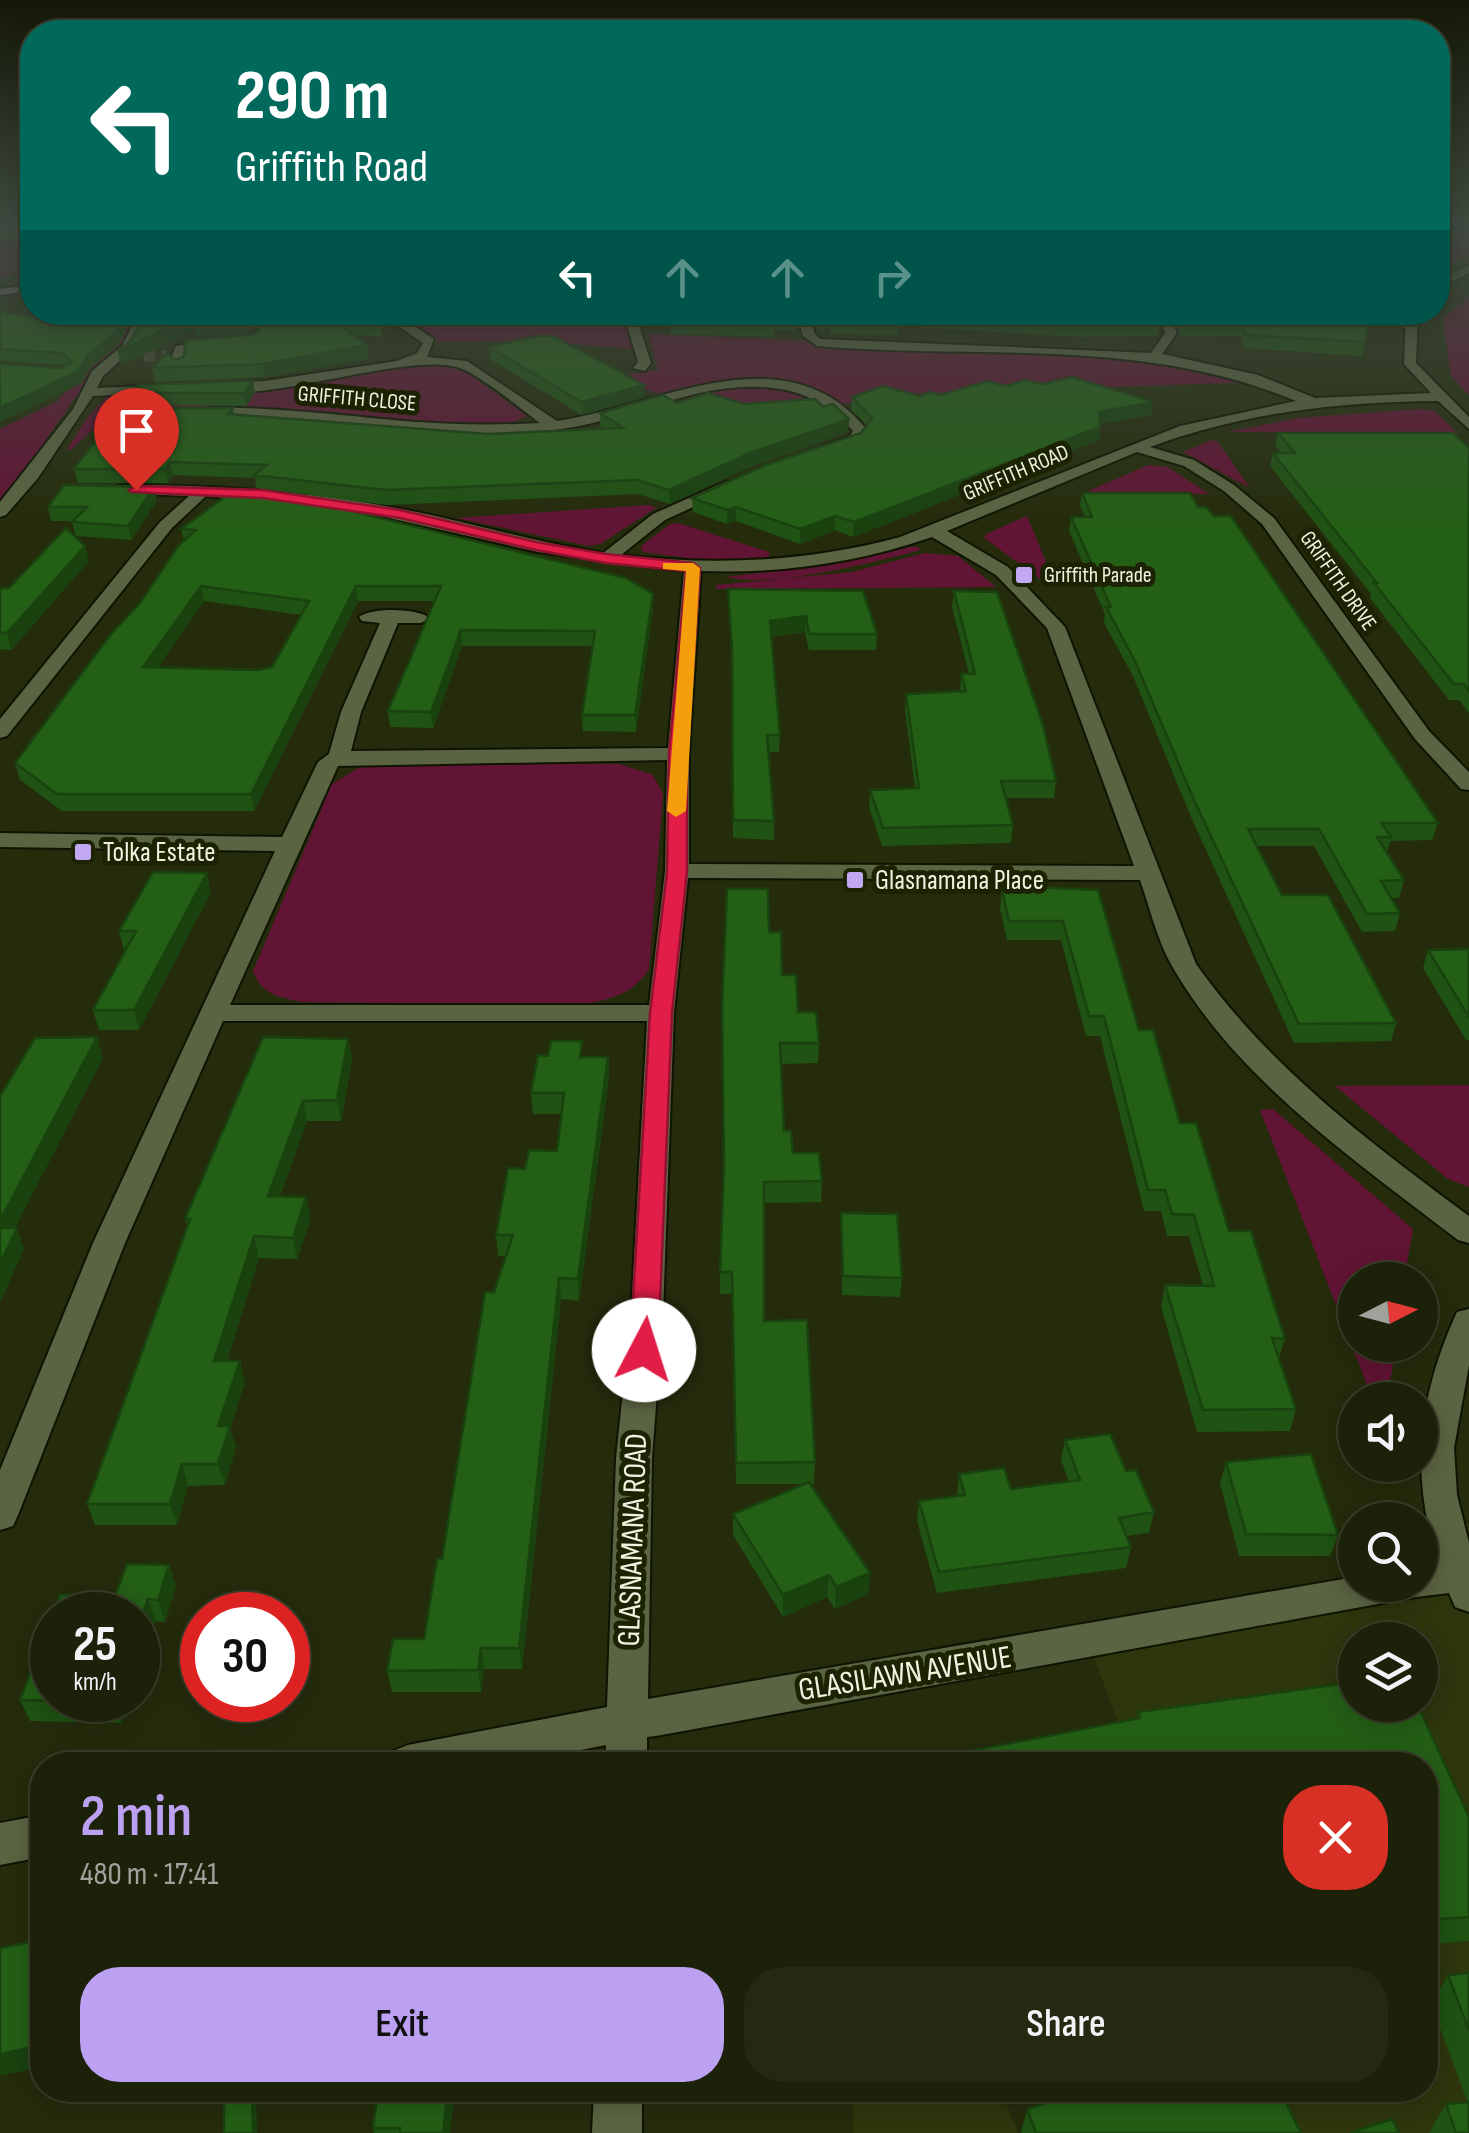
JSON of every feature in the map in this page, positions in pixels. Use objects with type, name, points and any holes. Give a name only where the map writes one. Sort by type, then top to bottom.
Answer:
[{"type":"street","points":[[0,512],[34,475],[97,374],[127,348],[138,326]]},
{"type":"street","points":[[405,326],[430,342],[427,352],[416,360]]},
{"type":"street","points":[[634,326],[645,363],[640,368]]},
{"type":"street","points":[[806,326],[809,336],[818,342],[842,345],[1084,348],[1156,354],[1240,372],[1316,404]]},
{"type":"street","points":[[1156,354],[1167,343],[1171,333],[1168,326]]},
{"type":"street","points":[[1411,326],[1410,364],[1469,425]]},
{"type":"street","points":[[174,359],[180,349],[200,343],[241,342]]},
{"type":"street","points":[[462,364],[478,354]]},
{"type":"street","points":[[118,356],[144,356]]},
{"type":"street","points":[[207,388],[300,381],[416,360],[462,364],[556,426]]},
{"type":"street","name":"GRIFFITH CLOSE","points":[[172,413],[259,414],[469,430],[556,426],[730,382],[782,385],[818,392],[861,431],[854,440],[818,452]]},
{"type":"street","points":[[88,392],[187,388]]},
{"type":"street","name":"GRIFFITH ROAD","points":[[102,490],[262,494],[400,514],[536,546],[693,568],[812,562],[935,532],[1188,428],[1268,409],[1439,397]]},
{"type":"street","name":"GRIFFITH CLOSE","points":[[588,408],[618,400],[654,404]]},
{"type":"street","name":"GRIFFITH DRIVE","points":[[1136,447],[1189,463],[1229,488],[1268,521],[1422,736],[1469,784]]},
{"type":"street","points":[[606,558],[658,517],[749,478]]},
{"type":"street","points":[[0,732],[166,525],[202,493]]},
{"type":"street","points":[[935,532],[972,547],[1006,572],[1034,598],[1056,627],[1183,964],[1209,1005],[1251,1054],[1469,1232]]},
{"type":"street","points":[[214,1013],[661,1013],[677,872],[678,754],[693,568]]},
{"type":"street","points":[[368,617],[421,618]]},
{"type":"street","points":[[340,757],[351,712],[392,620]]},
{"type":"street","points":[[0,1515],[108,1243],[329,762],[358,754],[678,754]]},
{"type":"street","points":[[0,840],[290,844]]},
{"type":"street","points":[[677,872],[1147,872]]},
{"type":"street","name":"GLASNAMANA ROAD","points":[[626,1752],[634,1458],[647,1314],[661,1013]]},
{"type":"street","points":[[1438,1583],[1464,1585],[1436,1466],[1450,1364],[1469,1320]]},
{"type":"street","name":"GLASILAWN AVENUE","points":[[471,1752],[626,1720],[1044,1651],[1338,1597]]},
{"type":"street","points":[[0,1844],[30,1838]]},
{"type":"street","points":[[617,2133],[618,2102]]},
{"type":"shaded area","points":[[121,326],[137,326],[85,385],[0,500],[0,429],[58,401],[72,381],[112,348]]},
{"type":"shaded area","points":[[412,326],[634,326],[643,350],[541,341],[437,342]]},
{"type":"shaded area","points":[[1444,326],[1469,326],[1469,395],[1451,376]]},
{"type":"shaded area","points":[[648,334],[1154,355],[1260,382],[904,394],[764,417],[680,396],[672,398],[632,385],[630,374],[658,370]]},
{"type":"shaded area","points":[[428,364],[465,371],[527,416],[503,426],[467,426],[342,415],[141,406],[129,418],[104,419],[71,450],[67,449],[106,397],[263,388]]},
{"type":"shaded area","points":[[1435,411],[1457,433],[1227,432],[1298,418]]},
{"type":"shaded area","points":[[1211,440],[1218,442],[1250,488],[1183,452]]},
{"type":"shaded area","points":[[1148,465],[1168,467],[1209,494],[1084,493]]},
{"type":"shaded area","points":[[649,505],[656,508],[600,544],[589,546],[456,518]]},
{"type":"shaded area","points":[[1027,516],[1054,581],[1043,581],[984,538]]},
{"type":"shaded area","points":[[678,523],[769,552],[769,557],[702,560],[643,552],[641,546],[670,524]]},
{"type":"shaded area","points":[[916,546],[921,550],[796,577],[725,577],[821,566]]},
{"type":"shaded area","points":[[925,553],[958,556],[996,587],[717,589],[716,585],[852,572]]},
{"type":"shaded area","points":[[365,764],[619,764],[653,775],[663,794],[649,969],[642,978],[619,995],[580,1005],[302,1002],[266,990],[253,971],[332,784]]},
{"type":"shaded area","points":[[1469,1085],[1469,1187],[1448,1179],[1335,1086]]},
{"type":"shaded area","points":[[1273,1109],[1413,1229],[1407,1262],[1338,1262],[1338,1310],[1260,1110]]},
{"type":"shaded area","points":[[1358,1362],[1393,1362],[1390,1382],[1366,1382]]},
{"type":"shaded area","points":[[1448,1516],[1469,1524],[1469,2133],[1032,2133],[1131,2102],[1438,2102],[1438,1752],[1129,1752],[1088,1642],[1338,1599],[1438,1602],[1438,1580],[1457,1575]]},
{"type":"shaded area","points":[[853,2102],[1006,2102],[1018,2133],[853,2133]]},
{"type":"building","points":[[0,326],[119,326],[87,356],[79,371],[0,408],[0,364],[61,368],[72,362],[61,353],[0,349]]},
{"type":"building","points":[[138,326],[174,326],[118,352],[132,339]]},
{"type":"building","points":[[262,326],[341,326],[367,345],[262,364],[152,368],[166,354],[176,360],[184,356],[185,341],[256,334]]},
{"type":"building","points":[[1243,326],[1367,326],[1365,342],[1245,335]]},
{"type":"building","points":[[553,336],[644,385],[581,402],[489,347]]},
{"type":"building","points":[[1072,377],[1153,402],[1099,412],[1100,427],[854,522],[835,516],[800,529],[736,507],[727,510],[692,498],[766,465],[861,433],[872,418],[852,397],[883,386],[919,396],[930,392],[941,395],[987,381],[1007,386],[1025,380],[1042,384]]},
{"type":"building","points":[[253,381],[244,393],[151,393],[141,402],[151,408],[233,408],[228,414],[488,434],[623,428],[600,413],[663,395],[677,403],[708,393],[744,404],[815,399],[823,407],[833,404],[849,419],[750,453],[669,490],[637,480],[385,490],[254,475],[267,465],[170,462],[165,469],[74,469],[100,435],[93,435],[138,385]]},
{"type":"building","points":[[1278,433],[1453,433],[1469,448],[1469,691],[1464,684],[1454,684],[1273,453],[1295,453]]},
{"type":"building","points":[[64,485],[154,487],[128,526],[72,522],[87,507],[48,507]]},
{"type":"building","points":[[234,490],[286,495],[626,578],[653,594],[635,715],[582,715],[595,631],[461,630],[431,712],[388,711],[441,586],[356,586],[251,794],[57,794],[15,763],[111,634],[140,603],[179,545],[196,530],[181,529]],"holes":[[[201,586],[309,601],[272,667],[143,667]]]},
{"type":"building","points":[[1082,493],[1190,493],[1198,507],[1206,507],[1214,516],[1231,516],[1438,823],[1381,823],[1391,837],[1377,837],[1404,880],[1381,881],[1400,913],[1367,914],[1319,829],[1248,829],[1282,895],[1328,895],[1396,1023],[1299,1024],[1194,800],[1135,661],[1106,607],[1111,607],[1071,517],[1092,517]]},
{"type":"building","points":[[66,528],[85,546],[7,633],[0,633],[0,588],[9,588]]},
{"type":"building","points":[[728,589],[863,591],[877,634],[809,634],[806,616],[770,621],[780,735],[767,735],[774,821],[733,820]]},
{"type":"building","points":[[954,591],[997,592],[1043,725],[1056,781],[1001,781],[1013,825],[883,828],[870,790],[919,788],[906,694],[966,691],[961,674],[975,674]]},
{"type":"building","points":[[153,872],[207,873],[134,1010],[93,1010],[136,931],[119,931]]},
{"type":"building","points":[[727,889],[768,889],[769,932],[781,932],[782,975],[796,975],[798,1012],[816,1012],[819,1043],[780,1043],[784,1131],[791,1131],[793,1153],[819,1153],[822,1181],[764,1182],[764,1321],[807,1320],[815,1462],[736,1463],[732,1272],[720,1272]]},
{"type":"building","points":[[1002,890],[1098,890],[1139,1030],[1153,1030],[1180,1123],[1196,1123],[1229,1231],[1251,1231],[1285,1339],[1272,1338],[1296,1409],[1203,1410],[1165,1285],[1214,1286],[1194,1215],[1172,1214],[1165,1190],[1148,1190],[1104,1016],[1089,1016],[1063,921],[1009,921]]},
{"type":"building","points":[[1428,950],[1469,952],[1469,1017]]},
{"type":"building","points":[[97,1037],[0,1221],[0,1096],[35,1038]]},
{"type":"building","points":[[263,1037],[348,1039],[337,1100],[303,1101],[268,1196],[306,1197],[293,1238],[254,1236],[214,1361],[240,1361],[218,1426],[230,1426],[218,1464],[182,1464],[170,1504],[87,1504],[190,1219],[185,1219]]},
{"type":"building","points":[[551,1041],[582,1041],[580,1057],[608,1057],[578,1279],[559,1278],[519,1648],[481,1648],[478,1670],[387,1671],[393,1639],[424,1639],[437,1559],[442,1559],[485,1292],[494,1292],[513,1235],[496,1235],[508,1168],[525,1169],[529,1150],[557,1151],[564,1093],[531,1093],[538,1055],[548,1056]]},
{"type":"building","points":[[841,1213],[897,1214],[902,1278],[843,1276]]},
{"type":"building","points":[[0,1228],[17,1228],[0,1264]]},
{"type":"building","points":[[1110,1434],[1126,1471],[1136,1470],[1154,1512],[1119,1518],[1131,1547],[939,1572],[919,1501],[965,1495],[959,1474],[1004,1468],[1011,1489],[1080,1480],[1065,1440]]},
{"type":"building","points":[[1311,1454],[1338,1535],[1246,1534],[1226,1462]]},
{"type":"building","points":[[809,1482],[870,1573],[836,1587],[829,1575],[783,1595],[733,1514]]},
{"type":"building","points":[[127,1564],[169,1565],[160,1594],[116,1592]]},
{"type":"building","points":[[30,1673],[30,1700],[20,1700]]},
{"type":"building","points":[[1338,1684],[1338,1722],[1425,1722],[1469,1817],[1469,1917],[1438,1919],[1438,1752],[966,1752],[1140,1718],[1138,1712]]},
{"type":"building","points":[[30,1942],[30,2048],[0,2054],[0,1948]]},
{"type":"building","points":[[1469,1973],[1469,2030],[1448,1975]]},
{"type":"building","points":[[224,2102],[252,2102],[253,2133],[224,2133]]},
{"type":"building","points":[[376,2102],[447,2102],[443,2133],[400,2133],[400,2128],[373,2128]]},
{"type":"building","points":[[1050,2102],[1286,2102],[1301,2133],[1036,2133],[1027,2109]]},
{"type":"building","points":[[1469,2102],[1469,2133],[1456,2133],[1446,2104]]},
{"type":"building","points":[[1392,2119],[1399,2133],[1350,2133]]},
{"type":"tunnel","points":[[144,356],[167,356]]},
{"type":"slow traffic","points":[[668,566],[693,568],[676,811]]},
{"type":"place","name":"Griffith Parade","points":[[1024,575]]},
{"type":"place","name":"Tolka Estate","points":[[83,852]]},
{"type":"place","name":"Glasnamana Place","points":[[855,880]]},
{"type":"route","points":[[136,490],[262,494],[400,514],[536,546],[656,566],[693,568],[678,754],[677,872],[661,1013],[644,1350]]}]
